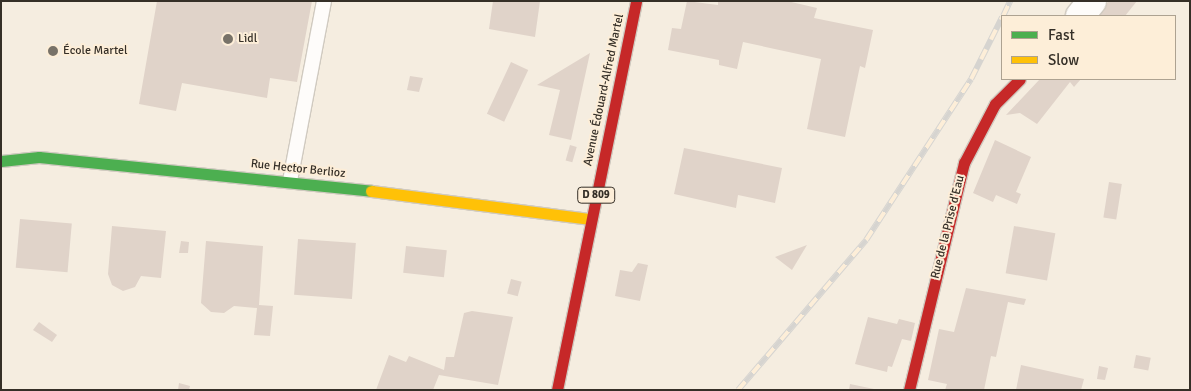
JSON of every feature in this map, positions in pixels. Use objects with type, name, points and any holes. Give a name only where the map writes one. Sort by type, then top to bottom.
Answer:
[{"type":"street","name":"Avenue Édouard-Alfred Martel","points":[[557,390],[636,1]]},
{"type":"street","points":[[1081,15],[1092,1]]},
{"type":"street","name":"Rue de la Prise d'Eau","points":[[909,390],[964,163],[994,104],[1019,80]]},
{"type":"street","name":"Rue Hector Berlioz","points":[[1,161],[39,157],[290,181],[591,219]]},
{"type":"lane","points":[[290,181],[324,1]]},
{"type":"building","name":"Lidl","points":[[157,1],[312,1],[297,82],[270,78],[267,98],[182,83],[176,111],[139,104]]},
{"type":"building","points":[[493,1],[540,1],[535,37],[489,29]]},
{"type":"building","points":[[687,1],[718,5],[718,1],[787,1],[817,8],[814,18],[873,30],[865,68],[860,66],[845,137],[807,129],[821,59],[743,42],[737,69],[719,65],[719,60],[668,50],[672,28],[681,29]]},
{"type":"building","points":[[1109,1],[1137,1],[1126,15],[1098,15]]},
{"type":"building","points":[[590,53],[571,140],[549,135],[560,90],[537,85]]},
{"type":"building","points":[[511,62],[528,70],[504,122],[487,114]]},
{"type":"building","points":[[410,76],[423,78],[419,92],[407,90]]},
{"type":"building","points":[[1039,80],[1080,80],[1074,87],[1070,82],[1037,124],[1020,113],[1006,115]]},
{"type":"building","points":[[995,140],[1031,157],[1016,192],[1021,194],[1017,204],[996,195],[993,202],[973,193]]},
{"type":"building","points":[[570,145],[577,147],[572,162],[566,160]]},
{"type":"building","points":[[684,148],[782,168],[775,203],[738,195],[736,208],[674,194]]},
{"type":"building","points":[[1109,182],[1122,184],[1116,220],[1103,218]]},
{"type":"building","points":[[20,219],[72,224],[68,272],[16,268]]},
{"type":"building","points":[[112,226],[166,231],[161,278],[141,276],[135,287],[123,291],[112,285],[108,274]]},
{"type":"building","points":[[1014,226],[1055,233],[1047,281],[1006,273]]},
{"type":"building","points":[[298,239],[356,243],[352,299],[294,295]]},
{"type":"building","points":[[181,241],[189,242],[188,253],[179,253]]},
{"type":"building","points":[[206,241],[263,246],[259,305],[273,306],[270,336],[254,335],[257,308],[234,306],[224,313],[211,312],[201,303]]},
{"type":"building","points":[[807,245],[792,270],[775,257]]},
{"type":"building","points":[[406,246],[447,250],[444,277],[403,273]]},
{"type":"building","points":[[638,263],[648,265],[640,301],[615,296],[620,270],[632,272]]},
{"type":"building","points":[[511,279],[522,282],[518,296],[507,293]]},
{"type":"building","points":[[966,288],[1026,299],[1024,305],[1008,302],[996,357],[991,356],[984,390],[945,390],[947,384],[928,380],[939,329],[954,332]]},
{"type":"building","points":[[472,311],[513,317],[498,385],[439,375],[433,390],[376,390],[389,355],[406,362],[409,356],[444,370],[446,357],[454,357],[464,313]]},
{"type":"building","points":[[868,317],[897,324],[899,319],[915,323],[911,341],[902,339],[892,367],[888,366],[887,372],[855,364]]},
{"type":"building","points":[[39,322],[57,335],[52,342],[33,330]]},
{"type":"building","points":[[1136,355],[1151,358],[1148,371],[1134,368]]},
{"type":"building","points":[[1021,365],[1084,379],[1081,390],[1016,390]]},
{"type":"building","points":[[1099,366],[1108,368],[1105,380],[1097,379]]},
{"type":"building","points":[[179,383],[190,386],[189,390],[178,390]]},
{"type":"building","points":[[850,384],[874,389],[874,390],[849,390]]},
{"type":"railway","points":[[1003,15],[1010,1]]},
{"type":"railway","points":[[738,390],[866,240],[971,79],[1001,19]]},
{"type":"traffic: fast","points":[[1,161],[39,157],[371,191]]},
{"type":"traffic: slow","points":[[371,191],[591,219]]},
{"type":"traffic: jam","points":[[557,390],[636,1]]},
{"type":"traffic: jam","points":[[909,390],[964,163],[995,104],[1019,80]]},
{"type":"place","name":"Lidl","points":[[228,39]]},
{"type":"place","name":"École Martel","points":[[53,51]]}]
